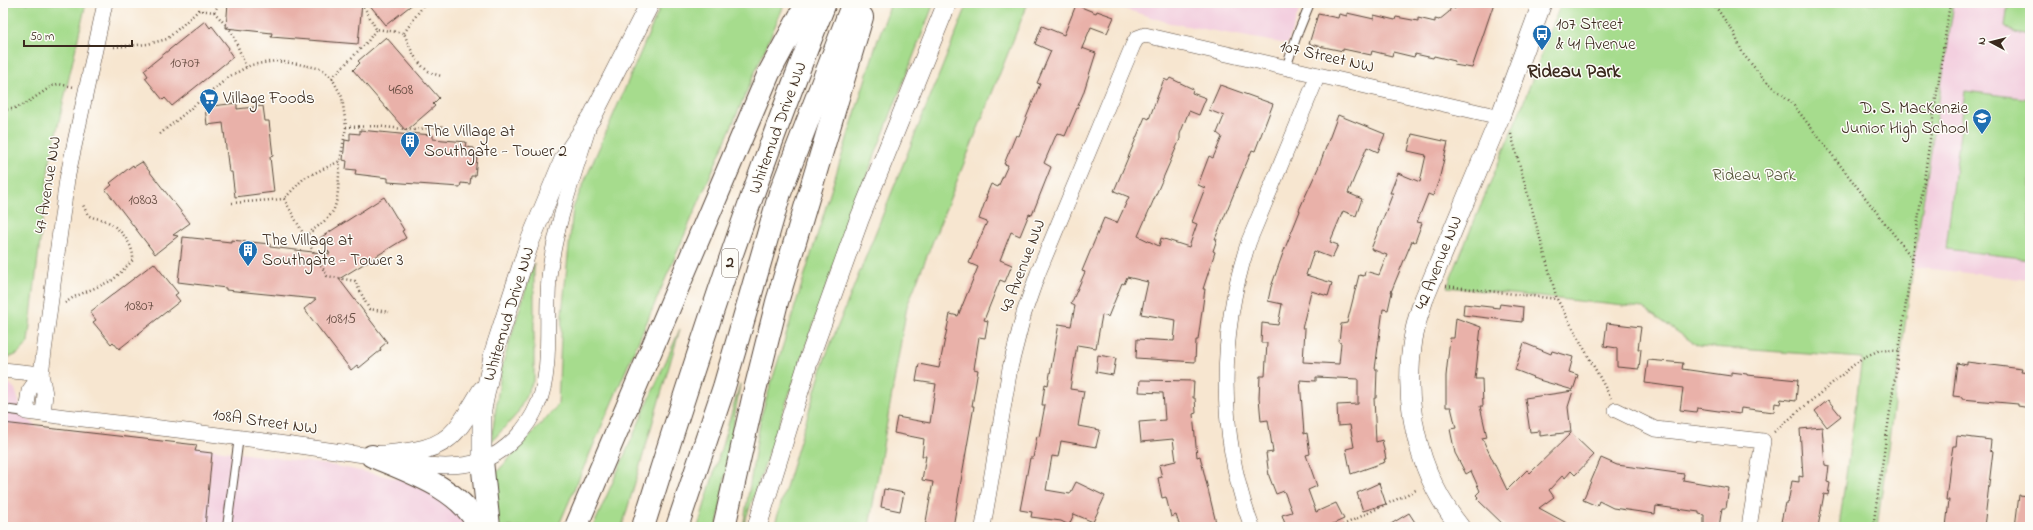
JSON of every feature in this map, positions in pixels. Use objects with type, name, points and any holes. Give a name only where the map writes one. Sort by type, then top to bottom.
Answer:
[{"type":"main road","points":[[576,527],[769,73],[807,3]]},
{"type":"main road","name":"Whitemud Drive NW","points":[[643,527],[694,365],[758,183],[825,3]]},
{"type":"main road","name":"Whitemud Drive NW","points":[[677,527],[724,387],[780,193],[853,3]]},
{"type":"main road","points":[[724,527],[752,401],[777,302],[866,3]]},
{"type":"main road","points":[[372,456],[440,487],[460,503],[480,527]]},
{"type":"main road","points":[[482,461],[489,527]]},
{"type":"street","name":"47 Avenue NW","points":[[40,374],[66,179],[105,3]]},
{"type":"street","name":"Whitemud Drive NW","points":[[482,461],[482,409],[494,352],[530,241],[564,159],[592,117],[650,3]]},
{"type":"street","points":[[757,527],[810,356],[859,220],[948,3]]},
{"type":"street","name":"42 Avenue NW","points":[[1460,527],[1447,508],[1428,472],[1421,455],[1411,404],[1410,360],[1412,343],[1419,312],[1430,283],[1505,121],[1542,3]]},
{"type":"street","name":"107 Street NW","points":[[1145,35],[1318,75],[1505,121]]},
{"type":"street","name":"43 Avenue NW","points":[[983,527],[1010,368],[1031,291],[1133,45],[1138,38],[1145,35]]},
{"type":"street","points":[[1252,527],[1238,484],[1227,409],[1226,372],[1233,301],[1240,269],[1249,241],[1318,75]]},
{"type":"street","name":"Whitemud Drive NW","points":[[482,461],[514,441],[532,418],[539,402],[545,380],[550,271],[553,250],[560,220],[592,117]]},
{"type":"street","points":[[3,370],[40,374]]},
{"type":"street","points":[[26,412],[28,391],[40,374]]},
{"type":"street","points":[[40,374],[45,394],[43,414]]},
{"type":"street","points":[[372,456],[422,450],[440,444],[456,430],[488,382]]},
{"type":"street","points":[[1616,410],[1655,429],[1763,441],[1749,527]]},
{"type":"street","name":"108A Street NW","points":[[26,412],[239,437],[417,464],[452,465],[482,461]]},
{"type":"lane","points":[[1286,68],[1299,29],[1310,3]]},
{"type":"lane","points":[[3,409],[26,412]]},
{"type":"lane","points":[[227,527],[239,437]]},
{"type":"path","points":[[214,12],[220,3]]},
{"type":"path","points":[[362,3],[376,30]]},
{"type":"path","points":[[404,33],[425,3]]},
{"type":"path","points":[[1713,3],[1734,33],[1743,54],[1764,79],[1792,103],[1912,258]]},
{"type":"path","points":[[1873,527],[1950,3]]},
{"type":"path","points":[[114,47],[148,44],[167,39],[199,10],[214,12],[232,32],[246,67]]},
{"type":"path","points":[[376,30],[404,33]]},
{"type":"path","points":[[332,78],[368,41],[376,30]]},
{"type":"path","points":[[404,33],[412,54],[423,68],[432,74],[442,76]]},
{"type":"path","points":[[160,134],[230,76],[246,67],[276,61],[322,69],[332,78],[342,97],[346,127],[340,161],[337,195],[333,210],[323,222],[305,236]]},
{"type":"path","points":[[3,110],[12,109],[25,104],[52,86],[58,84],[74,87]]},
{"type":"path","points":[[1505,121],[1557,299],[1602,380],[1616,410]]},
{"type":"path","points":[[346,127],[375,126],[413,130],[444,126]]},
{"type":"path","points":[[232,203],[284,199],[304,178],[340,161]]},
{"type":"path","points":[[284,199],[327,276],[355,281],[369,309],[389,312]]},
{"type":"path","points":[[64,304],[74,297],[113,280],[133,260],[134,254],[121,231],[106,221],[88,215],[82,203]]},
{"type":"path","points":[[1430,283],[1557,299]]},
{"type":"path","points":[[1763,441],[1862,358],[1880,350],[1899,351]]},
{"type":"path","points":[[1339,527],[1420,488]]},
{"type":"shaded area","points":[[1105,3],[1302,3],[1287,44],[1170,23]]},
{"type":"shaded area","name":"D. S. MacKenzie Junior High School","points":[[1954,3],[2030,3],[2030,280],[1914,267]]},
{"type":"shaded area","points":[[3,383],[10,384],[15,389],[23,415],[36,426],[336,466],[404,480],[442,498],[470,527],[3,527]]},
{"type":"green space","points":[[3,3],[86,3],[49,165],[28,342],[18,353],[4,358]]},
{"type":"green space","points":[[662,3],[785,3],[558,527],[499,527],[495,474],[558,405],[562,314],[573,208]]},
{"type":"green space","points":[[891,3],[934,3],[849,222],[743,527],[761,416],[878,39]]},
{"type":"green space","points":[[968,3],[1028,3],[907,306],[869,527],[774,527],[825,358]]},
{"type":"green space","name":"Rideau Park","points":[[1561,3],[1954,3],[1913,267],[1877,527],[1839,527],[1862,358],[1698,346],[1643,308],[1447,287],[1522,106]]},
{"type":"green space","points":[[2008,3],[2030,3],[2030,36],[2015,33],[2005,26]]},
{"type":"green space","points":[[1965,91],[2030,99],[2030,259],[1946,249]]},
{"type":"green space","points":[[534,263],[534,379],[517,414],[491,442],[502,366]]},
{"type":"green space","points":[[680,329],[622,527],[593,527]]},
{"type":"green space","points":[[740,384],[717,527],[698,527]]},
{"type":"building","points":[[228,3],[362,3],[358,44],[271,37],[272,33],[226,28]]},
{"type":"building","points":[[368,3],[414,3],[386,25]]},
{"type":"building","points":[[1457,3],[1494,3],[1472,68],[1454,65],[1455,61],[1434,56],[1433,58],[1415,54],[1414,57],[1393,52],[1392,56],[1372,51],[1371,55],[1309,44],[1318,14],[1338,18],[1339,14],[1347,16],[1347,13],[1374,19],[1374,15],[1395,20],[1396,17],[1418,21],[1418,18],[1435,22],[1435,19],[1439,20],[1449,12],[1451,7],[1455,9]]},
{"type":"building","points":[[1076,5],[1096,13],[1097,11],[1114,17],[1107,33],[1091,27],[1082,48],[1096,53],[1083,94],[1065,136],[1057,133],[1044,163],[1051,167],[1032,215],[1029,214],[1020,236],[1011,232],[1000,260],[1012,265],[1005,282],[1000,280],[984,320],[988,321],[985,338],[979,337],[974,369],[978,370],[972,406],[974,406],[953,527],[925,527],[933,482],[922,480],[926,456],[922,456],[924,439],[894,433],[897,417],[930,423],[936,384],[916,381],[919,364],[939,368],[950,314],[958,316],[978,267],[969,263],[987,222],[979,219],[986,196],[991,184],[998,187],[1008,165],[1004,164],[1016,135],[1019,136],[1040,84],[1037,83],[1051,51],[1035,44],[1042,26],[1064,35]]},
{"type":"building","points":[[205,21],[210,28],[212,26],[229,48],[228,50],[233,57],[172,106],[165,98],[163,100],[145,78],[148,76],[144,70]]},
{"type":"building","points":[[386,37],[439,98],[433,104],[435,106],[406,131],[353,70],[360,63],[358,61]]},
{"type":"building","points":[[1170,78],[1193,89],[1192,93],[1206,98],[1199,115],[1189,111],[1180,134],[1180,139],[1138,236],[1159,246],[1161,238],[1189,247],[1197,224],[1192,222],[1205,188],[1198,185],[1209,156],[1213,158],[1222,137],[1217,133],[1224,116],[1209,110],[1220,85],[1273,104],[1255,151],[1252,150],[1215,239],[1217,239],[1213,251],[1215,252],[1203,289],[1205,289],[1198,340],[1196,340],[1195,362],[1136,358],[1137,339],[1174,341],[1176,320],[1141,314],[1148,282],[1127,277],[1124,284],[1122,283],[1108,317],[1102,315],[1096,348],[1077,345],[1070,389],[1084,391],[1078,426],[1100,430],[1096,447],[1061,441],[1058,457],[1052,456],[1046,490],[1070,494],[1076,482],[1105,496],[1093,522],[1074,514],[1069,525],[1061,521],[1031,517],[1032,512],[1020,510],[1030,458],[1033,458],[1037,436],[1039,437],[1045,405],[1042,405],[1045,384],[1048,385],[1059,324],[1071,326],[1075,306],[1071,304],[1085,272],[1082,271],[1104,218],[1117,223],[1129,197],[1114,191],[1145,117],[1149,119],[1164,79],[1168,81]]},
{"type":"building","points":[[237,103],[237,109],[263,106],[265,121],[269,121],[273,156],[270,157],[274,192],[235,197],[232,172],[229,172],[223,123],[207,125],[205,107]]},
{"type":"building","points":[[1338,115],[1385,134],[1378,152],[1367,147],[1348,193],[1362,199],[1356,216],[1343,211],[1330,242],[1338,245],[1332,258],[1314,251],[1306,275],[1332,283],[1328,296],[1311,291],[1302,329],[1305,329],[1303,362],[1339,364],[1341,324],[1347,323],[1359,275],[1364,276],[1365,271],[1379,275],[1387,255],[1371,249],[1393,193],[1390,193],[1398,173],[1420,182],[1426,155],[1408,151],[1412,134],[1448,142],[1439,180],[1433,196],[1428,194],[1417,222],[1422,223],[1415,242],[1412,241],[1391,292],[1388,310],[1383,309],[1375,369],[1377,369],[1376,398],[1374,398],[1376,442],[1382,440],[1386,459],[1384,459],[1385,462],[1351,474],[1346,449],[1354,447],[1350,425],[1338,426],[1337,405],[1358,404],[1358,379],[1316,377],[1316,381],[1300,380],[1304,434],[1307,433],[1310,454],[1306,455],[1317,486],[1308,490],[1316,512],[1336,503],[1344,519],[1326,527],[1286,527],[1282,515],[1292,512],[1284,491],[1276,494],[1269,476],[1266,453],[1273,452],[1268,420],[1261,421],[1259,398],[1260,376],[1265,376],[1267,343],[1261,343],[1262,323],[1278,325],[1282,304],[1268,301],[1271,287],[1300,211],[1299,210],[1319,166]]},
{"type":"building","name":"The Village at Southgate - Tower 2","points":[[360,130],[410,135],[407,133],[433,135],[433,139],[466,142],[465,147],[474,148],[474,156],[477,157],[475,176],[471,176],[470,184],[461,183],[460,187],[388,182],[388,178],[355,174],[356,170],[346,169],[347,161],[343,160],[345,140],[350,141],[350,133],[360,134]]},
{"type":"building","points":[[142,162],[190,223],[173,235],[178,236],[155,254],[106,190],[112,185],[110,183],[133,165],[134,167]]},
{"type":"building","points":[[384,197],[404,230],[402,231],[406,238],[339,279],[387,342],[380,348],[381,350],[359,368],[357,365],[351,370],[304,309],[316,299],[226,290],[226,288],[178,282],[183,237],[270,244],[270,247],[330,254],[320,238]]},
{"type":"building","points":[[154,263],[178,293],[175,295],[180,301],[119,349],[113,342],[111,344],[93,322],[96,320],[90,312]]},
{"type":"building","points":[[1464,304],[1499,308],[1500,304],[1523,307],[1522,322],[1463,315]]},
{"type":"building","points":[[1456,318],[1481,327],[1475,379],[1482,379],[1483,406],[1480,406],[1487,437],[1482,438],[1507,490],[1527,470],[1530,473],[1571,433],[1594,455],[1575,475],[1571,471],[1565,478],[1563,475],[1549,490],[1554,497],[1539,508],[1574,527],[1506,527],[1478,500],[1479,498],[1476,495],[1480,491],[1471,471],[1466,474],[1455,453],[1450,429],[1456,428],[1451,407],[1446,407],[1446,376],[1450,338],[1454,338]]},
{"type":"building","points":[[1607,323],[1641,327],[1638,349],[1641,349],[1639,369],[1617,367],[1617,348],[1604,346]]},
{"type":"building","points":[[1524,343],[1551,354],[1552,351],[1573,357],[1569,372],[1578,375],[1573,390],[1532,378],[1533,377],[1515,370]]},
{"type":"building","points":[[1098,355],[1116,358],[1113,375],[1096,372]]},
{"type":"building","points":[[1648,360],[1683,363],[1682,369],[1731,376],[1731,372],[1798,380],[1796,401],[1781,399],[1780,404],[1775,403],[1774,412],[1741,408],[1740,414],[1697,408],[1696,412],[1680,410],[1683,388],[1645,383]]},
{"type":"building","points":[[1967,362],[2022,369],[2021,372],[2030,373],[2030,408],[2018,406],[2018,404],[1962,399],[1962,397],[1953,396],[1957,363],[1967,365]]},
{"type":"building","points":[[1140,380],[1194,381],[1193,398],[1195,398],[1196,413],[1193,414],[1197,457],[1200,456],[1217,527],[1180,527],[1176,515],[1171,517],[1166,497],[1162,498],[1158,478],[1162,477],[1159,465],[1176,461],[1173,439],[1141,442],[1139,422],[1165,420],[1163,393],[1139,392]]},
{"type":"building","points":[[1573,391],[1568,407],[1571,432],[1540,436],[1540,431],[1530,432],[1525,398]]},
{"type":"building","points":[[1828,400],[1841,416],[1827,427],[1815,411]]},
{"type":"building","points":[[3,423],[197,445],[195,451],[212,453],[205,527],[3,527]]},
{"type":"building","points":[[1822,427],[1825,465],[1829,466],[1827,482],[1830,483],[1828,495],[1824,494],[1818,527],[1790,527],[1791,523],[1781,522],[1785,503],[1788,503],[1792,481],[1799,482],[1799,476],[1803,477],[1800,429]]},
{"type":"building","points":[[1957,436],[1991,440],[1990,450],[1993,451],[1984,527],[1946,527],[1949,500],[1946,500],[1950,465],[1953,446],[1956,446]]},
{"type":"building","points":[[1601,458],[1617,465],[1684,474],[1683,480],[1729,488],[1726,508],[1722,508],[1719,527],[1704,527],[1704,515],[1699,514],[1699,512],[1656,506],[1655,514],[1613,508],[1599,501],[1597,506],[1583,500]]},
{"type":"building","points":[[1379,483],[1386,504],[1363,511],[1357,493]]},
{"type":"building","points":[[884,489],[904,493],[900,511],[881,507]]},
{"type":"building","points":[[2019,495],[2030,496],[2030,527],[2015,527]]},
{"type":"building","points":[[1409,513],[1418,527],[1386,527]]},
{"type":"place","name":"107 Street & 41 Avenue","points":[[1542,51]]},
{"type":"place","name":"Village Foods","points":[[209,115]]},
{"type":"place","name":"D. S. MacKenzie Junior High School","points":[[1982,135]]},
{"type":"place","name":"The Village at Southgate - Tower 2","points":[[410,158]]},
{"type":"place","name":"The Village at Southgate - Tower 3","points":[[248,267]]},
{"type":"district","name":"Rideau Park","points":[[1574,72]]}]
